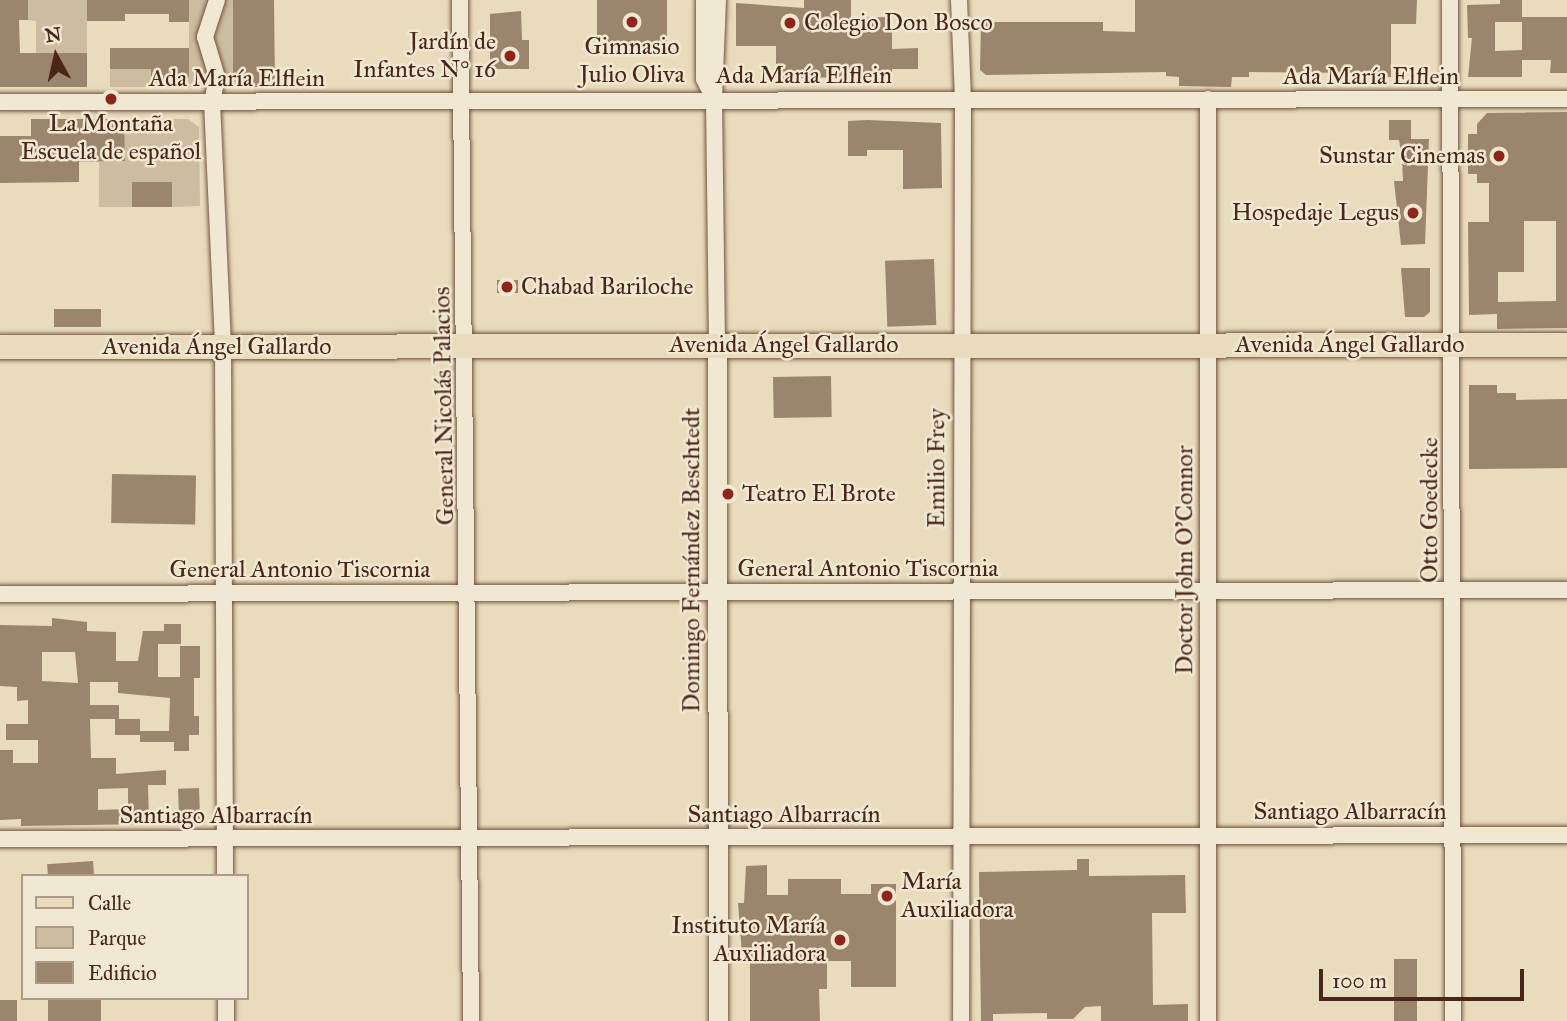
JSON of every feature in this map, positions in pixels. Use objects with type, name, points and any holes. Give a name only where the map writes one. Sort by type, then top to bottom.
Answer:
[{"type":"main road","name":"Avenida Ángel Gallardo","points":[[0,347],[1567,345]]},
{"type":"street","points":[[217,0],[205,37],[217,77],[212,102],[223,347],[225,874]]},
{"type":"street","name":"General Nicolás Palacios","points":[[460,0],[467,347],[471,1021]]},
{"type":"street","name":"Domingo Fernández Beschtedt","points":[[704,0],[704,79],[714,99]]},
{"type":"street","name":"Domingo Fernández Beschtedt","points":[[718,0],[714,99],[718,1021]]},
{"type":"street","name":"Emilio Frey","points":[[959,0],[963,99],[961,1021]]},
{"type":"street","name":"Otto Goedecke","points":[[1450,0],[1453,1021]]},
{"type":"street","name":"Doctor John O'Connor","points":[[1208,99],[1208,1021]]},
{"type":"street","name":"Ada María Elflein","points":[[0,102],[1567,99]]},
{"type":"street","name":"General Antonio Tiscornia","points":[[0,594],[1567,590]]},
{"type":"street","name":"Santiago Albarracín","points":[[0,839],[1567,835]]},
{"type":"street","points":[[226,1000],[226,1021]]},
{"type":"green space","points":[[28,0],[87,0],[87,53],[36,53],[36,21],[28,20]]},
{"type":"green space","points":[[189,0],[233,0],[233,77],[242,87],[180,87],[189,77]]},
{"type":"green space","points":[[110,69],[151,69],[151,87],[110,87]]},
{"type":"green space","points":[[124,119],[188,119],[199,127],[200,206],[172,207],[171,182],[132,183],[132,207],[99,207],[99,162],[124,161]]},
{"type":"building","points":[[0,0],[28,0],[28,20],[19,20],[20,53],[87,53],[87,87],[0,87]]},
{"type":"building","points":[[87,0],[189,0],[189,22],[169,22],[169,14],[125,14],[125,21],[87,21]]},
{"type":"building","points":[[233,0],[274,0],[275,87],[242,87],[233,77]]},
{"type":"building","name":"Gimnasio Julio Oliva","points":[[597,0],[667,0],[667,44],[597,44]]},
{"type":"building","name":"Colegio Don Bosco","points":[[804,0],[851,0],[851,18],[892,17],[892,49],[918,48],[918,69],[892,69],[892,77],[776,78],[776,46],[736,46],[736,3],[804,8]]},
{"type":"building","points":[[1135,0],[1417,0],[1416,24],[1391,24],[1391,77],[1369,77],[1369,73],[1249,72],[1249,77],[1232,77],[1231,87],[1179,86],[1179,77],[1166,76],[1166,72],[986,75],[980,70],[981,22],[1103,22],[1103,31],[1135,32]]},
{"type":"building","points":[[1500,0],[1522,0],[1522,17],[1567,17],[1567,73],[1550,73],[1551,60],[1522,60],[1522,77],[1468,77],[1472,38],[1468,38],[1467,5],[1500,4]],"holes":[[[1495,22],[1522,22],[1522,50],[1495,51]]]},
{"type":"building","points":[[521,11],[522,40],[529,40],[529,69],[490,69],[490,14]]},
{"type":"building","points":[[110,48],[189,48],[189,77],[180,87],[151,87],[151,69],[110,69]]},
{"type":"building","points":[[1567,112],[1567,328],[1497,329],[1497,314],[1469,315],[1468,222],[1489,222],[1489,183],[1477,183],[1477,174],[1468,174],[1468,134],[1477,134],[1477,124],[1487,113]],"holes":[[[1524,221],[1556,221],[1556,301],[1498,302],[1498,272],[1524,272]]]},
{"type":"building","points":[[31,119],[124,119],[125,161],[79,162],[79,182],[0,183],[0,136],[31,136]]},
{"type":"building","points":[[1389,120],[1411,120],[1411,139],[1429,139],[1425,244],[1401,245],[1394,181],[1403,181],[1402,159],[1399,140],[1389,140]]},
{"type":"building","points":[[848,121],[941,123],[942,188],[903,189],[903,150],[867,150],[867,156],[848,156]]},
{"type":"building","points":[[132,182],[172,182],[172,207],[132,207]]},
{"type":"building","points":[[934,259],[936,325],[887,327],[885,261]]},
{"type":"building","points":[[1401,268],[1430,268],[1430,312],[1424,317],[1405,317]]},
{"type":"building","name":"Chabad Bariloche","points":[[497,280],[518,280],[518,293],[497,293]]},
{"type":"building","points":[[54,309],[101,309],[101,327],[54,327]]},
{"type":"building","points":[[831,376],[832,417],[774,418],[773,377]]},
{"type":"building","points":[[1469,385],[1497,385],[1497,393],[1516,393],[1516,400],[1567,399],[1567,468],[1469,469]]},
{"type":"building","points":[[112,474],[196,475],[195,524],[111,523]]},
{"type":"building","points":[[52,618],[87,622],[87,631],[116,632],[116,661],[138,661],[143,631],[164,631],[164,624],[181,624],[181,644],[158,644],[158,677],[180,677],[180,646],[200,646],[200,678],[194,678],[194,716],[199,716],[199,735],[189,735],[189,751],[174,751],[174,742],[140,742],[140,735],[115,735],[115,719],[90,719],[91,758],[116,758],[116,774],[166,770],[166,785],[148,785],[149,824],[21,826],[21,819],[0,820],[0,750],[13,750],[13,763],[38,763],[38,740],[6,740],[6,724],[28,724],[28,700],[17,701],[17,687],[0,686],[0,625],[52,626]],"holes":[[[42,652],[75,652],[78,683],[42,681]],[[90,682],[118,682],[118,693],[170,698],[169,731],[140,731],[140,719],[119,719],[119,705],[90,705]],[[128,788],[128,809],[98,810],[98,789]]]},
{"type":"building","points":[[199,788],[200,819],[179,820],[178,789]]},
{"type":"building","points":[[1077,859],[1089,859],[1089,876],[1185,875],[1186,913],[1152,913],[1153,1005],[1188,1004],[1188,1021],[1101,1021],[1101,1006],[1085,1007],[1073,1019],[1047,1019],[1047,1013],[993,1014],[993,1021],[981,1021],[979,872],[1077,870]]},
{"type":"building","points":[[93,861],[94,874],[48,874],[47,864]]},
{"type":"building","points":[[767,865],[767,895],[788,895],[788,879],[841,879],[841,894],[871,894],[871,884],[896,884],[896,987],[851,987],[851,961],[827,961],[827,989],[819,989],[820,1021],[750,1021],[750,954],[742,954],[738,903],[744,903],[746,866]]},
{"type":"building","points":[[1394,959],[1417,959],[1417,1021],[1394,1021]]},
{"type":"building","points":[[0,1000],[17,1000],[17,1021],[0,1021]]},
{"type":"building","points":[[48,1000],[101,1000],[101,1021],[48,1021]]},
{"type":"place","name":"Gimnasio Julio Oliva","points":[[632,22]]},
{"type":"place","name":"Colegio Don Bosco","points":[[790,23]]},
{"type":"place","name":"Jardín de Infantes N° 16","points":[[510,56]]},
{"type":"place","name":"La Montaña Escuela de español","points":[[111,99]]},
{"type":"place","name":"Sunstar Cinemas","points":[[1499,156]]},
{"type":"place","name":"Hospedaje Legus","points":[[1413,213]]},
{"type":"place","name":"Chabad Bariloche","points":[[507,287]]},
{"type":"place","name":"Teatro El Brote","points":[[728,494]]},
{"type":"place","name":"María Auxiliadora","points":[[887,896]]},
{"type":"place","name":"Instituto María Auxiliadora","points":[[840,940]]}]
